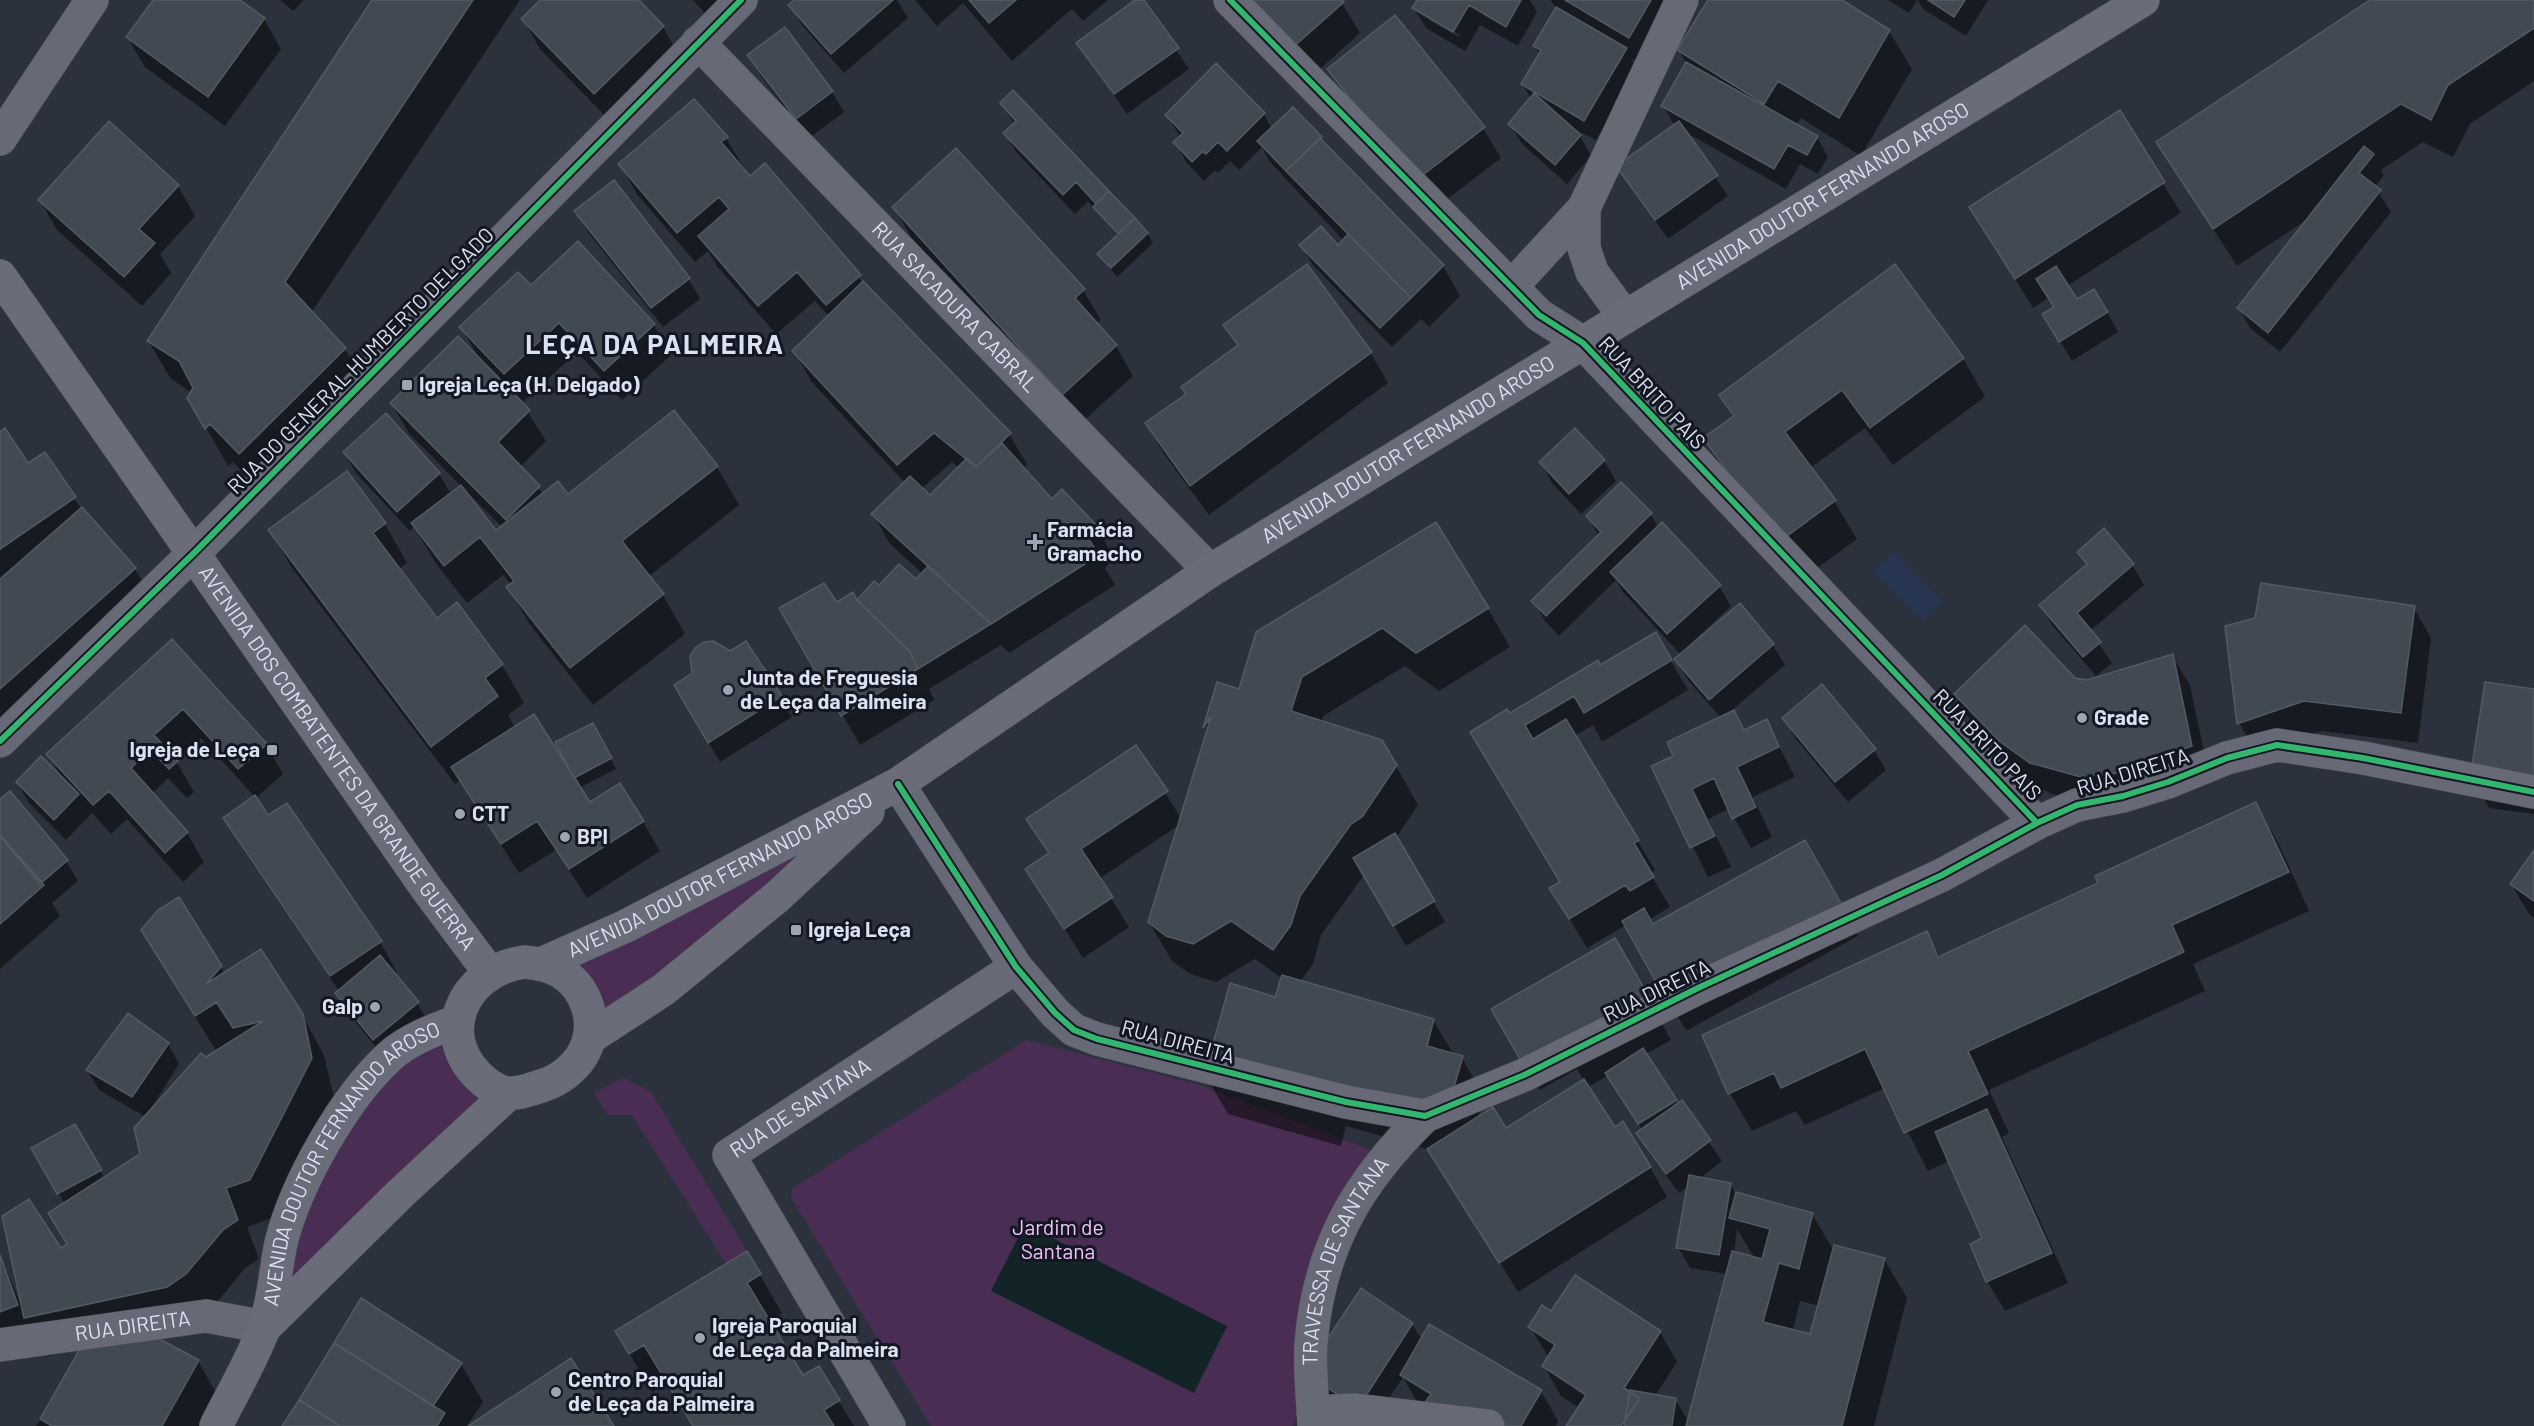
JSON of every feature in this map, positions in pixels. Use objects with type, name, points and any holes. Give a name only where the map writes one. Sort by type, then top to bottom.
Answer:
[{"type":"main road","name":"AVENIDA DOUTOR FERNANDO AROSO","points":[[541,964],[626,926],[898,784],[1210,571],[2141,0]]},
{"type":"main road","name":"AVENIDA DOS COMBATENTES DA GRANDE GUERRA","points":[[0,276],[195,552],[420,880],[489,972]]},
{"type":"main road","name":"AVENIDA DOUTOR FERNANDO AROSO","points":[[591,1037],[663,990],[777,897],[898,784]]},
{"type":"main road","points":[[524,962],[541,964],[559,971],[585,999],[591,1018],[591,1037],[580,1062],[551,1083],[508,1094],[490,1086],[476,1074],[465,1058],[459,1040],[458,1021],[464,1002],[474,985],[489,972],[505,964],[524,962]]},
{"type":"main road","name":"AVENIDA DOUTOR FERNANDO AROSO","points":[[216,1426],[265,1327],[282,1241],[304,1183],[332,1129],[359,1089],[391,1055],[423,1035],[458,1021]]},
{"type":"main road","name":"AVENIDA DOUTOR FERNANDO AROSO","points":[[265,1327],[401,1193],[508,1094]]},
{"type":"street","points":[[0,139],[92,0]]},
{"type":"street","name":"RUA DO GENERAL HUMBERTO DELGADO","points":[[0,741],[195,552],[741,0]]},
{"type":"street","name":"RUA BRITO PAIS","points":[[1230,0],[1539,315],[1583,343],[2037,823]]},
{"type":"street","points":[[1512,286],[1584,208],[1683,0]]},
{"type":"street","name":"RUA SACADURA CABRAL","points":[[698,42],[1210,571]]},
{"type":"street","points":[[1584,208],[1584,248],[1592,272],[1625,317]]},
{"type":"street","name":"RUA DIREITA","points":[[898,784],[1016,967],[1055,1013],[1074,1030],[1097,1039],[1346,1102],[1425,1116],[1524,1076],[1698,988],[1942,875],[2037,823],[2077,805],[2123,796],[2168,782],[2227,758],[2277,745],[2363,758],[2534,792]]},
{"type":"street","name":"RUA DE SANTANA","points":[[889,1426],[729,1155],[1016,967]]},
{"type":"street","name":"TRAVESSA DE SANTANA","points":[[1313,1419],[1311,1344],[1318,1299],[1333,1242],[1341,1224],[1375,1168],[1425,1116]]},
{"type":"street","name":"RUA DIREITA","points":[[0,1346],[206,1316],[265,1327]]},
{"type":"street","points":[[1313,1419],[1354,1410],[1488,1426]]},
{"type":"shaded area","points":[[1894,551],[1943,602],[1923,621],[1874,571]]},
{"type":"shaded area","points":[[1025,1224],[1227,1326],[1194,1393],[991,1291]]},
{"type":"green space","points":[[898,784],[614,1021],[559,971]]},
{"type":"green space","points":[[458,1021],[491,1086],[265,1327],[282,1241],[359,1089]]},
{"type":"green space","name":"Jardim de Santana","points":[[1026,1040],[1197,1084],[1376,1152],[1293,1426],[931,1426],[791,1198],[793,1188]]},
{"type":"green space","points":[[623,1078],[651,1092],[747,1251],[726,1264],[632,1115],[608,1115],[593,1093]]},
{"type":"building","points":[[153,0],[240,0],[265,18],[208,97],[126,37]]},
{"type":"building","points":[[372,0],[473,0],[285,282],[346,348],[239,454],[210,424],[205,429],[187,398],[193,388],[179,361],[147,341]]},
{"type":"building","points":[[540,0],[639,0],[664,26],[594,94],[521,19]]},
{"type":"building","points":[[794,0],[893,0],[831,54],[788,5]]},
{"type":"building","points":[[969,0],[1016,0],[989,23]]},
{"type":"building","points":[[1135,0],[1144,0],[1179,48],[1114,94],[1076,43]]},
{"type":"building","points":[[1231,0],[1342,0],[1344,2],[1282,57]]},
{"type":"building","points":[[1417,0],[1521,0],[1506,27],[1469,5],[1453,32],[1412,8]]},
{"type":"building","points":[[1565,0],[1651,0],[1629,38]]},
{"type":"building","points":[[1708,0],[1842,0],[1890,30],[1839,118],[1778,81],[1764,104],[1677,50]]},
{"type":"building","points":[[1928,0],[1965,0],[1954,17]]},
{"type":"building","points":[[2370,0],[2534,0],[2534,28],[2448,85],[2431,120],[2401,104],[2213,229],[2156,142]]},
{"type":"building","points":[[1556,7],[1627,48],[1584,121],[1521,84],[1541,50],[1533,46]]},
{"type":"building","points":[[1395,15],[1485,127],[1406,188],[1361,112],[1327,69]]},
{"type":"building","points":[[785,27],[833,91],[796,119],[747,55]]},
{"type":"building","points":[[1686,62],[1818,136],[1807,155],[1788,145],[1774,169],[1661,106]]},
{"type":"building","points":[[1216,63],[1265,113],[1227,151],[1218,142],[1206,154],[1203,151],[1192,162],[1173,142],[1183,133],[1165,115]]},
{"type":"building","points":[[1013,90],[1109,191],[1096,204],[1076,182],[1063,195],[1003,133],[1016,121],[1000,103]]},
{"type":"building","points":[[1534,93],[1581,135],[1555,165],[1508,124]]},
{"type":"building","points":[[694,99],[728,137],[721,142],[750,176],[765,163],[861,275],[826,305],[797,272],[758,306],[698,236],[729,209],[719,197],[677,233],[618,164]]},
{"type":"building","points":[[1293,107],[1322,137],[1286,171],[1257,141]]},
{"type":"building","points":[[2120,110],[2165,182],[2015,279],[1969,207]]},
{"type":"building","points":[[109,121],[179,185],[139,229],[155,243],[124,277],[38,200]]},
{"type":"building","points":[[1679,121],[1718,175],[1655,220],[1616,166]]},
{"type":"building","points":[[1320,138],[1444,265],[1411,298],[1286,171]]},
{"type":"building","points":[[2364,146],[2374,154],[2359,173],[2381,190],[2268,333],[2237,308]]},
{"type":"building","points":[[956,148],[1085,289],[1075,298],[1117,345],[1062,395],[892,207]]},
{"type":"building","points":[[614,180],[690,278],[651,308],[574,211]]},
{"type":"building","points":[[1109,191],[1135,218],[1118,234],[1093,207]]},
{"type":"building","points":[[1135,218],[1148,233],[1111,268],[1097,254]]},
{"type":"building","points":[[1321,226],[1338,245],[1348,234],[1411,298],[1380,328],[1299,245]]},
{"type":"building","points":[[578,241],[655,324],[604,371],[559,323],[504,374],[459,327],[518,272],[531,285]]},
{"type":"building","points":[[1307,264],[1372,352],[1190,486],[1145,423],[1186,394],[1181,387],[1238,345],[1223,325]]},
{"type":"building","points":[[1895,264],[1964,358],[1870,428],[1842,390],[1785,432],[1836,500],[1779,542],[1703,438],[1734,416],[1719,395]]},
{"type":"building","points":[[2056,266],[2077,299],[2094,289],[2108,312],[2059,342],[2042,314],[2054,307],[2036,279]]},
{"type":"building","points":[[863,281],[1011,433],[976,467],[934,433],[897,465],[792,351]]},
{"type":"building","points":[[458,336],[530,410],[498,442],[540,486],[506,520],[390,403]]},
{"type":"building","points":[[674,410],[718,466],[622,541],[664,594],[570,668],[506,587],[514,581],[480,537],[444,566],[411,523],[461,485],[496,530],[558,481],[568,494]]},
{"type":"building","points":[[386,413],[440,473],[397,512],[343,452]]},
{"type":"building","points":[[5,428],[28,463],[45,452],[76,497],[0,549],[0,432]]},
{"type":"building","points":[[1575,428],[1605,460],[1569,494],[1539,462]]},
{"type":"building","points":[[1002,443],[1052,499],[1062,489],[1098,527],[1088,538],[1099,555],[991,624],[871,514],[910,476],[930,495],[967,458],[976,467]]},
{"type":"building","points":[[347,471],[386,523],[373,533],[437,618],[457,602],[503,664],[485,678],[498,696],[431,747],[268,530]]},
{"type":"building","points":[[1621,482],[1652,513],[1546,616],[1531,601],[1601,532],[1586,516]]},
{"type":"building","points":[[82,507],[136,568],[0,689],[0,579]]},
{"type":"building","points":[[1436,522],[1489,608],[1416,653],[1382,628],[1302,677],[1291,711],[1382,740],[1397,765],[1362,817],[1351,824],[1300,896],[1291,925],[1273,950],[1231,921],[1193,944],[1166,936],[1148,922],[1211,717],[1203,728],[1217,682],[1239,689],[1256,632]]},
{"type":"building","points":[[1662,522],[1721,585],[1667,634],[1610,572]]},
{"type":"building","points":[[2104,528],[2134,564],[2077,613],[2101,642],[2083,657],[2039,605],[2087,564],[2077,552]]},
{"type":"building","points":[[899,564],[916,579],[928,566],[991,624],[918,669],[910,652],[857,600],[874,581],[879,585]]},
{"type":"building","points":[[824,583],[837,602],[853,592],[857,600],[910,652],[918,669],[841,716],[779,608]]},
{"type":"building","points":[[2261,583],[2415,606],[2401,713],[2304,701],[2237,724],[2225,626],[2255,618]]},
{"type":"building","points":[[1740,603],[1774,644],[1709,700],[1674,659]]},
{"type":"building","name":"Grade","points":[[2025,625],[2075,678],[2087,680],[2173,654],[2192,746],[2118,773],[2081,777],[2030,763],[1999,741],[1954,694]]},
{"type":"building","points":[[1656,632],[1672,660],[1584,713],[1574,696],[1525,725],[1533,739],[1566,719],[1639,840],[1634,843],[1654,877],[1630,891],[1625,885],[1569,919],[1549,888],[1560,882],[1470,732],[1507,709],[1510,713],[1598,660],[1600,665]]},
{"type":"building","points":[[172,639],[267,744],[238,769],[183,709],[154,735],[178,761],[169,769],[150,750],[131,768],[188,832],[165,853],[109,791],[93,805],[46,754]]},
{"type":"building","name":"Junta de Freguesia de Leça da Palmeira","points":[[713,641],[730,651],[746,641],[782,696],[708,743],[674,685],[692,673],[690,656],[695,648],[704,642]]},
{"type":"building","points":[[2485,682],[2534,689],[2534,788],[2470,778]]},
{"type":"building","points":[[1822,684],[1876,749],[1835,782],[1782,718]]},
{"type":"building","points":[[1734,710],[1744,730],[1767,719],[1779,747],[1737,767],[1756,807],[1732,819],[1714,778],[1692,789],[1715,836],[1690,848],[1651,766],[1673,756],[1667,742]]},
{"type":"building","points":[[534,714],[590,802],[620,783],[644,821],[569,869],[537,821],[501,844],[451,767]]},
{"type":"building","points":[[593,723],[612,758],[574,778],[555,742]]},
{"type":"building","points":[[1136,745],[1168,791],[1081,849],[1113,897],[1064,929],[1025,869],[1049,853],[1026,819]]},
{"type":"building","points":[[41,756],[79,794],[54,820],[16,782]]},
{"type":"building","points":[[10,791],[68,860],[40,884],[0,836],[0,799]]},
{"type":"building","points":[[255,795],[268,815],[287,803],[382,941],[330,976],[223,818]]},
{"type":"building","points":[[2256,802],[2289,872],[2172,925],[2184,952],[1968,1051],[1988,1094],[1904,1133],[1865,1049],[1781,1088],[1774,1073],[1728,1094],[1702,1035],[1927,931],[1938,957],[2098,883],[2095,876]]},
{"type":"building","points":[[1395,833],[1435,901],[1393,926],[1353,858]]},
{"type":"building","points":[[0,835],[44,885],[0,924]]},
{"type":"building","points":[[1805,840],[1842,905],[1667,1002],[1622,921],[1644,908],[1653,924]]},
{"type":"building","points":[[2534,850],[2534,901],[2510,884]]},
{"type":"building","points":[[179,897],[222,966],[206,984],[261,949],[303,1014],[312,1058],[250,1180],[226,1188],[238,1220],[223,1230],[186,1274],[167,1287],[24,1318],[2,1216],[29,1199],[61,1248],[67,1244],[48,1213],[140,1154],[134,1128],[201,1053],[206,1057],[263,1021],[233,1028],[217,1002],[195,1016],[141,930],[158,910]]},
{"type":"building","points":[[1615,938],[1656,1009],[1569,1058],[1559,1039],[1521,1061],[1491,1009]]},
{"type":"building","points":[[380,955],[419,1002],[373,1040],[335,993]]},
{"type":"building","points":[[1282,975],[1434,1019],[1427,1046],[1463,1056],[1444,1122],[1204,1076],[1230,983],[1275,997]]},
{"type":"building","points":[[128,1013],[169,1043],[132,1097],[86,1070]]},
{"type":"building","points":[[1643,1048],[1677,1100],[1638,1124],[1605,1073]]},
{"type":"building","points":[[1584,1079],[1615,1127],[1623,1121],[1651,1167],[1499,1263],[1427,1149],[1493,1107],[1506,1128]]},
{"type":"building","points":[[1682,1100],[1711,1140],[1666,1174],[1636,1133]]},
{"type":"building","points":[[1987,1109],[2052,1253],[1986,1282],[1970,1244],[1982,1238],[1935,1132]]},
{"type":"building","points":[[75,1124],[102,1170],[57,1194],[31,1148]]},
{"type":"building","points":[[1689,1175],[1731,1183],[1719,1255],[1676,1248]]},
{"type":"building","points":[[1736,1192],[1813,1213],[1799,1269],[1779,1263],[1763,1322],[1810,1334],[1834,1245],[1885,1258],[1842,1426],[1686,1426],[1732,1251],[1762,1259],[1770,1229],[1729,1218]]},
{"type":"building","name":"Igreja Paroquial de Leça da Palmeira","points":[[747,1251],[761,1274],[747,1283],[803,1375],[819,1366],[840,1400],[824,1410],[834,1426],[693,1426],[644,1345],[629,1354],[615,1331]]},
{"type":"building","points":[[0,1255],[18,1305],[0,1312]]},
{"type":"building","points":[[1575,1275],[1661,1331],[1624,1388],[1640,1398],[1621,1426],[1566,1426],[1586,1395],[1542,1366],[1555,1345],[1528,1327],[1542,1305],[1551,1311]]},
{"type":"building","points":[[1361,1288],[1413,1323],[1358,1408],[1305,1373]]},
{"type":"building","points":[[361,1298],[462,1363],[433,1406],[334,1343]]},
{"type":"building","points":[[1429,1324],[1542,1390],[1521,1426],[1469,1426],[1426,1401],[1431,1394],[1400,1375]]},
{"type":"building","points":[[145,1331],[199,1360],[162,1426],[52,1426],[40,1419],[85,1340]]},
{"type":"building","points":[[334,1343],[445,1413],[437,1426],[340,1426],[299,1400]]},
{"type":"building","name":"Centro Paroquial de Leça da Palmeira","points":[[571,1358],[614,1426],[468,1426]]},
{"type":"building","points":[[1630,1390],[1676,1398],[1672,1426],[1624,1426]]},
{"type":"building","points":[[299,1400],[340,1426],[282,1426]]},
{"type":"cycle path","points":[[0,741],[195,552],[741,0]]},
{"type":"cycle path","points":[[1230,0],[1539,315],[1583,343],[2037,823]]},
{"type":"cycle path","points":[[898,784],[1016,967],[1055,1013],[1074,1030],[1097,1039],[1346,1102],[1425,1116],[1524,1075],[1698,988],[1942,875],[2037,823],[2077,805],[2123,796],[2168,782],[2227,758],[2277,745],[2363,758],[2534,792]]},
{"type":"place","name":"Igreja Leça (H. Delgado)","points":[[407,385]]},
{"type":"place","name":"Farmácia Gramacho","points":[[1035,542]]},
{"type":"place","name":"Junta de Freguesia de Leça da Palmeira","points":[[728,690]]},
{"type":"place","name":"Grade","points":[[2082,718]]},
{"type":"place","name":"Igreja de Leça","points":[[272,750]]},
{"type":"place","name":"CTT","points":[[460,814]]},
{"type":"place","name":"BPI","points":[[565,837]]},
{"type":"place","name":"Igreja Leça","points":[[796,930]]},
{"type":"place","name":"Galp","points":[[375,1007]]},
{"type":"place","name":"Igreja Paroquial de Leça da Palmeira","points":[[700,1338]]},
{"type":"place","name":"Centro Paroquial de Leça da Palmeira","points":[[556,1392]]},
{"type":"district","name":"LEÇA DA PALMEIRA","points":[[655,345]]}]
